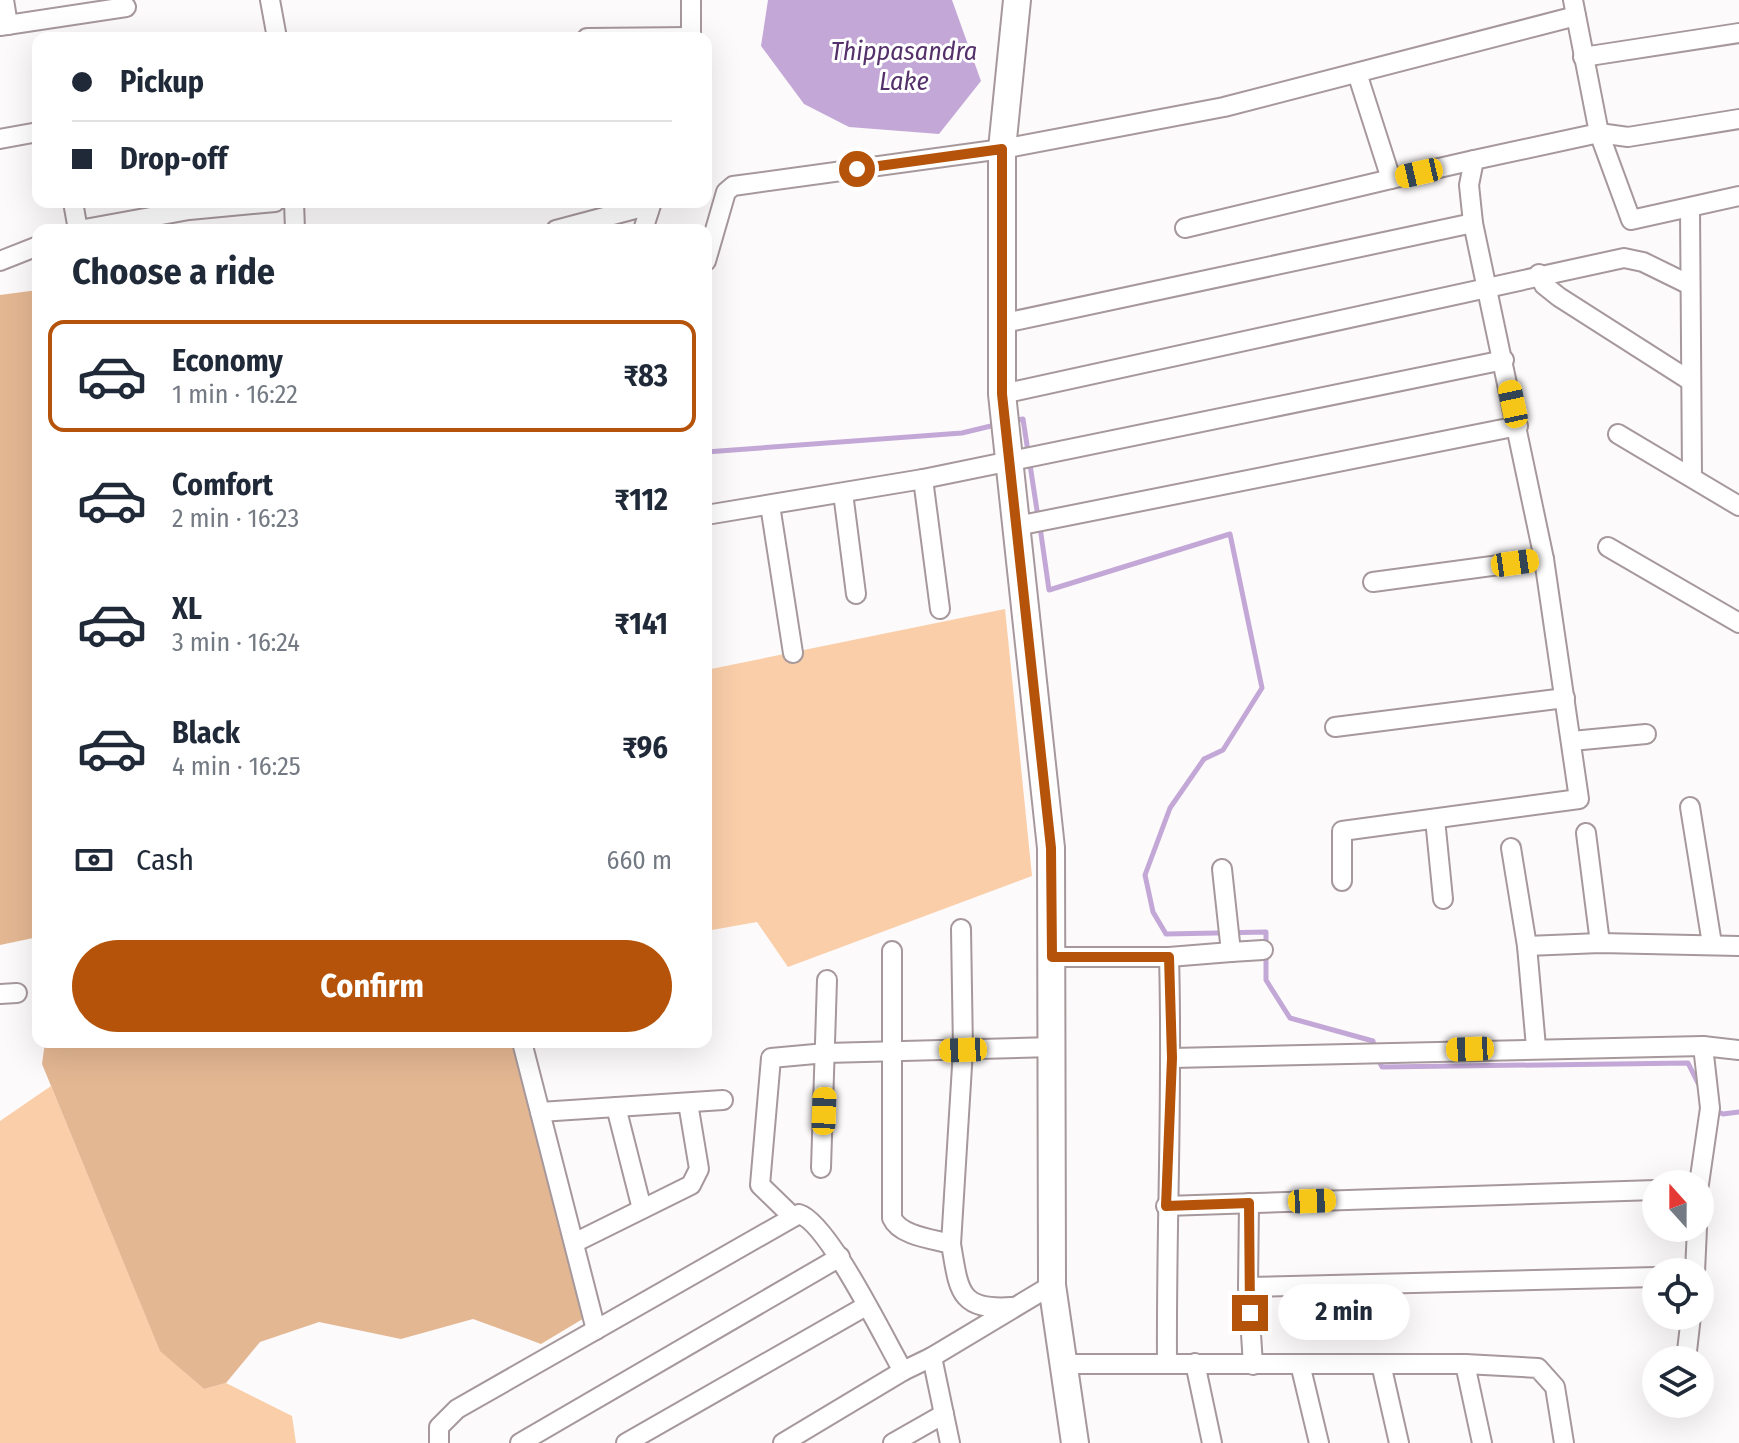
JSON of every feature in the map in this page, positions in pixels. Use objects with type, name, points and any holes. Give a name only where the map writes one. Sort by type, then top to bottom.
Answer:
[{"type":"main road","points":[[1017,0],[1002,149],[1000,324],[1003,410],[1051,848],[1052,1285],[1075,1443]]},
{"type":"street","points":[[4,0],[4,26],[42,29],[126,7]]},
{"type":"street","points":[[270,0],[276,32]]},
{"type":"street","points":[[691,0],[691,32]]},
{"type":"street","points":[[712,238],[726,192],[733,186],[1002,149],[1224,107],[1357,73],[1574,8],[1599,133],[1631,220],[1739,196]]},
{"type":"street","points":[[1583,57],[1739,33]]},
{"type":"street","points":[[1357,73],[1391,179]]},
{"type":"street","points":[[1185,228],[1599,133],[1628,137],[1739,119]]},
{"type":"street","points":[[0,139],[32,133]]},
{"type":"street","points":[[1342,881],[1342,831],[1579,799],[1544,559],[1473,223],[1469,185],[1474,160]]},
{"type":"street","points":[[112,224],[210,208]]},
{"type":"street","points":[[1690,208],[1692,475]]},
{"type":"street","points":[[603,224],[650,218]]},
{"type":"street","points":[[1000,324],[1473,223]]},
{"type":"street","points":[[0,261],[32,248]]},
{"type":"street","points":[[1003,410],[1489,290],[1539,274],[1624,258],[1643,262],[1690,285]]},
{"type":"street","points":[[1539,274],[1544,285],[1559,297],[1689,380]]},
{"type":"street","points":[[712,514],[923,479],[1504,360]]},
{"type":"street","points":[[1017,526],[1518,426]]},
{"type":"street","points":[[1618,434],[1692,475],[1739,506]]},
{"type":"street","points":[[923,479],[940,609]]},
{"type":"street","points":[[843,493],[856,594]]},
{"type":"street","points":[[770,505],[793,653]]},
{"type":"street","points":[[1608,547],[1739,623]]},
{"type":"street","points":[[1373,582],[1544,559]]},
{"type":"street","points":[[1335,727],[1565,698]]},
{"type":"street","points":[[1572,741],[1646,734]]},
{"type":"street","points":[[1690,807],[1712,944]]},
{"type":"street","points":[[1435,819],[1443,899]]},
{"type":"street","points":[[1586,833],[1600,943]]},
{"type":"street","points":[[1511,848],[1527,946],[1536,1047]]},
{"type":"street","points":[[1222,869],[1231,947]]},
{"type":"street","points":[[961,929],[963,1050],[951,1244],[961,1294],[986,1309],[1012,1307]]},
{"type":"street","points":[[1527,946],[1600,943],[1739,946]]},
{"type":"street","points":[[1052,957],[1169,957],[1231,947],[1263,950]]},
{"type":"street","points":[[892,951],[892,1218],[895,1226],[906,1231],[951,1244]]},
{"type":"street","points":[[1167,1363],[1166,1206],[1172,1058],[1169,957]]},
{"type":"street","points":[[821,1168],[827,980]]},
{"type":"street","points":[[1701,1170],[1710,1108],[1703,1046]]},
{"type":"street","points":[[1172,1058],[1536,1047],[1703,1046],[1739,1050]]},
{"type":"street","points":[[793,1217],[760,1185],[768,1061],[774,1056],[1053,1047]]},
{"type":"street","points":[[524,1048],[596,1330]]},
{"type":"street","points":[[540,1112],[723,1100]]},
{"type":"street","points":[[574,1243],[697,1179],[699,1169],[688,1103]]},
{"type":"street","points":[[616,1107],[642,1209]]},
{"type":"street","points":[[1166,1206],[1642,1190]]},
{"type":"street","points":[[1249,1203],[1248,1287],[1253,1365]]},
{"type":"street","points":[[439,1443],[439,1427],[457,1409],[799,1214],[807,1217],[840,1257],[903,1371]]},
{"type":"street","points":[[520,1443],[840,1257]]},
{"type":"street","points":[[1248,1287],[1642,1277]]},
{"type":"street","points":[[783,1443],[1052,1285]]},
{"type":"street","points":[[626,1443],[866,1306]]},
{"type":"street","points":[[932,1357],[950,1443]]},
{"type":"street","points":[[1195,1363],[1212,1443]]},
{"type":"street","points":[[1063,1364],[1465,1364],[1538,1368],[1548,1375],[1555,1387],[1564,1443]]},
{"type":"street","points":[[1300,1364],[1319,1443]]},
{"type":"street","points":[[1381,1364],[1399,1443]]},
{"type":"street","points":[[1465,1364],[1482,1443]]},
{"type":"street","points":[[893,1443],[944,1414]]},
{"type":"shaded area","points":[[32,291],[32,938],[0,945],[0,295]]},
{"type":"shaded area","points":[[1005,609],[1032,876],[788,967],[757,922],[712,930],[712,669]]},
{"type":"shaded area","points":[[44,1048],[516,1048],[586,1317],[541,1344],[473,1319],[401,1339],[319,1322],[260,1342],[226,1383],[204,1389],[160,1351],[42,1064]]},
{"type":"shaded area","points":[[51,1086],[160,1350],[204,1389],[226,1383],[292,1416],[296,1443],[0,1443],[0,1121]]},
{"type":"water","name":"Thippasandra Lake","points":[[768,0],[952,0],[981,81],[939,134],[849,127],[804,104],[761,46]]},
{"type":"waterway","points":[[1013,421],[1023,419],[1038,517]]},
{"type":"waterway","points":[[712,452],[962,433],[995,425]]},
{"type":"waterway","points":[[1040,527],[1049,590],[1230,534],[1262,688],[1223,750],[1204,759],[1170,808],[1145,875],[1153,912],[1166,934],[1266,932],[1266,980],[1290,1018],[1373,1041],[1375,1049]]},
{"type":"waterway","points":[[1378,1059],[1382,1067],[1688,1063],[1700,1087]]},
{"type":"waterway","points":[[1716,1111],[1723,1114],[1739,1112]]},
{"type":"route","points":[[857,169],[1002,149],[1002,394],[1051,848],[1052,957],[1169,957],[1172,1058],[1166,1206],[1249,1203],[1250,1313]]}]
